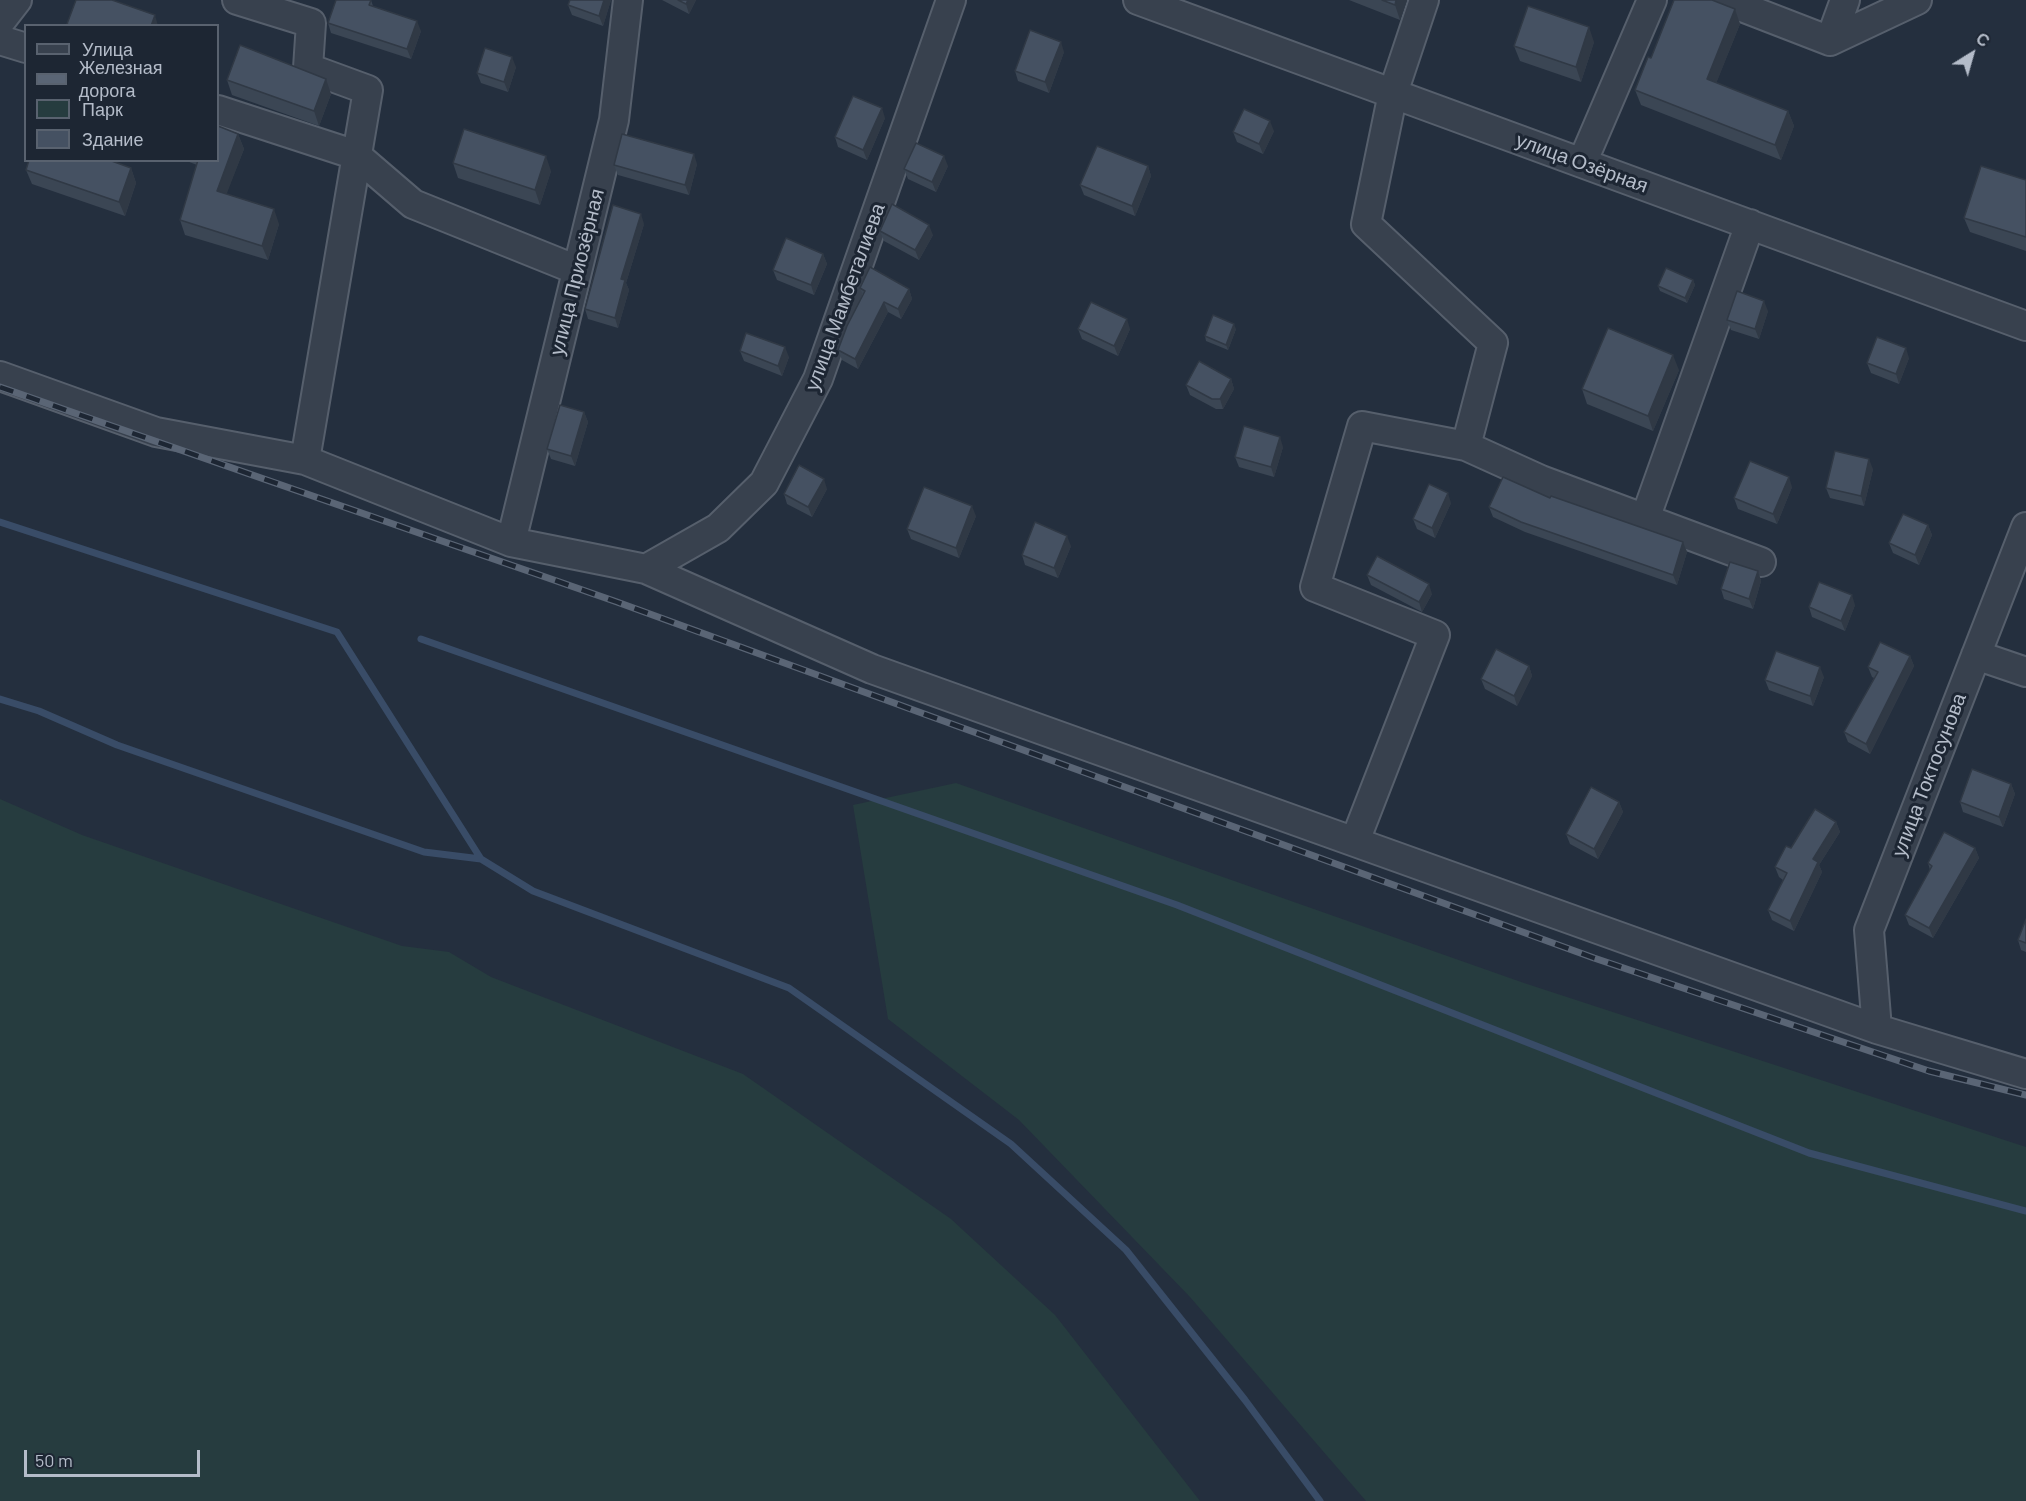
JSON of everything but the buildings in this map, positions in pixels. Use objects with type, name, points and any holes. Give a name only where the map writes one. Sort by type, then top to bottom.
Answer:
[{"type":"street","points":[[0,22],[16,0]]},
{"type":"street","points":[[237,0],[311,23],[308,69],[368,90],[305,460]]},
{"type":"street","name":"улица Приозёрная","points":[[511,542],[614,120],[628,0]]},
{"type":"street","name":"улица Мамбеталиева","points":[[645,569],[718,528],[764,483],[818,379],[951,0]]},
{"type":"street","name":"улица Озёрная","points":[[1138,0],[2026,326]]},
{"type":"street","points":[[1424,0],[1393,93],[1366,224],[1493,343],[1466,446]]},
{"type":"street","points":[[1582,163],[1652,0]]},
{"type":"street","points":[[1724,0],[1830,41],[1917,0]]},
{"type":"street","points":[[1830,41],[1845,0]]},
{"type":"street","points":[[0,40],[24,47]]},
{"type":"street","points":[[219,110],[356,155],[413,204],[577,270]]},
{"type":"street","points":[[1645,519],[1750,224]]},
{"type":"street","points":[[0,376],[156,432],[305,460],[511,542],[645,569],[872,669],[1877,1029],[2026,1074]]},
{"type":"street","points":[[1354,841],[1435,635],[1315,587],[1362,426],[1466,446],[1541,480],[1761,562]]},
{"type":"street","name":"улица Токтосунова","points":[[1877,1029],[1869,930],[2026,527]]},
{"type":"street","points":[[1976,655],[2026,672]]},
{"type":"green space","points":[[956,783],[1524,983],[2026,1147],[2026,1501],[1366,1501],[1190,1297],[1019,1120],[888,1019],[853,805]]},
{"type":"green space","points":[[0,799],[82,835],[402,946],[449,952],[491,977],[743,1074],[951,1219],[1055,1315],[1200,1501],[0,1501]]},
{"type":"waterway","points":[[0,522],[337,632],[481,859]]},
{"type":"waterway","points":[[421,639],[1177,905],[1809,1153],[2026,1211]]},
{"type":"waterway","points":[[0,699],[39,711],[117,745],[424,852],[481,859],[533,891],[789,988],[1011,1144],[1126,1250],[1245,1400],[1320,1501]]},
{"type":"railway","points":[[0,387],[617,602],[1594,958],[1929,1071],[2026,1095]]}]
